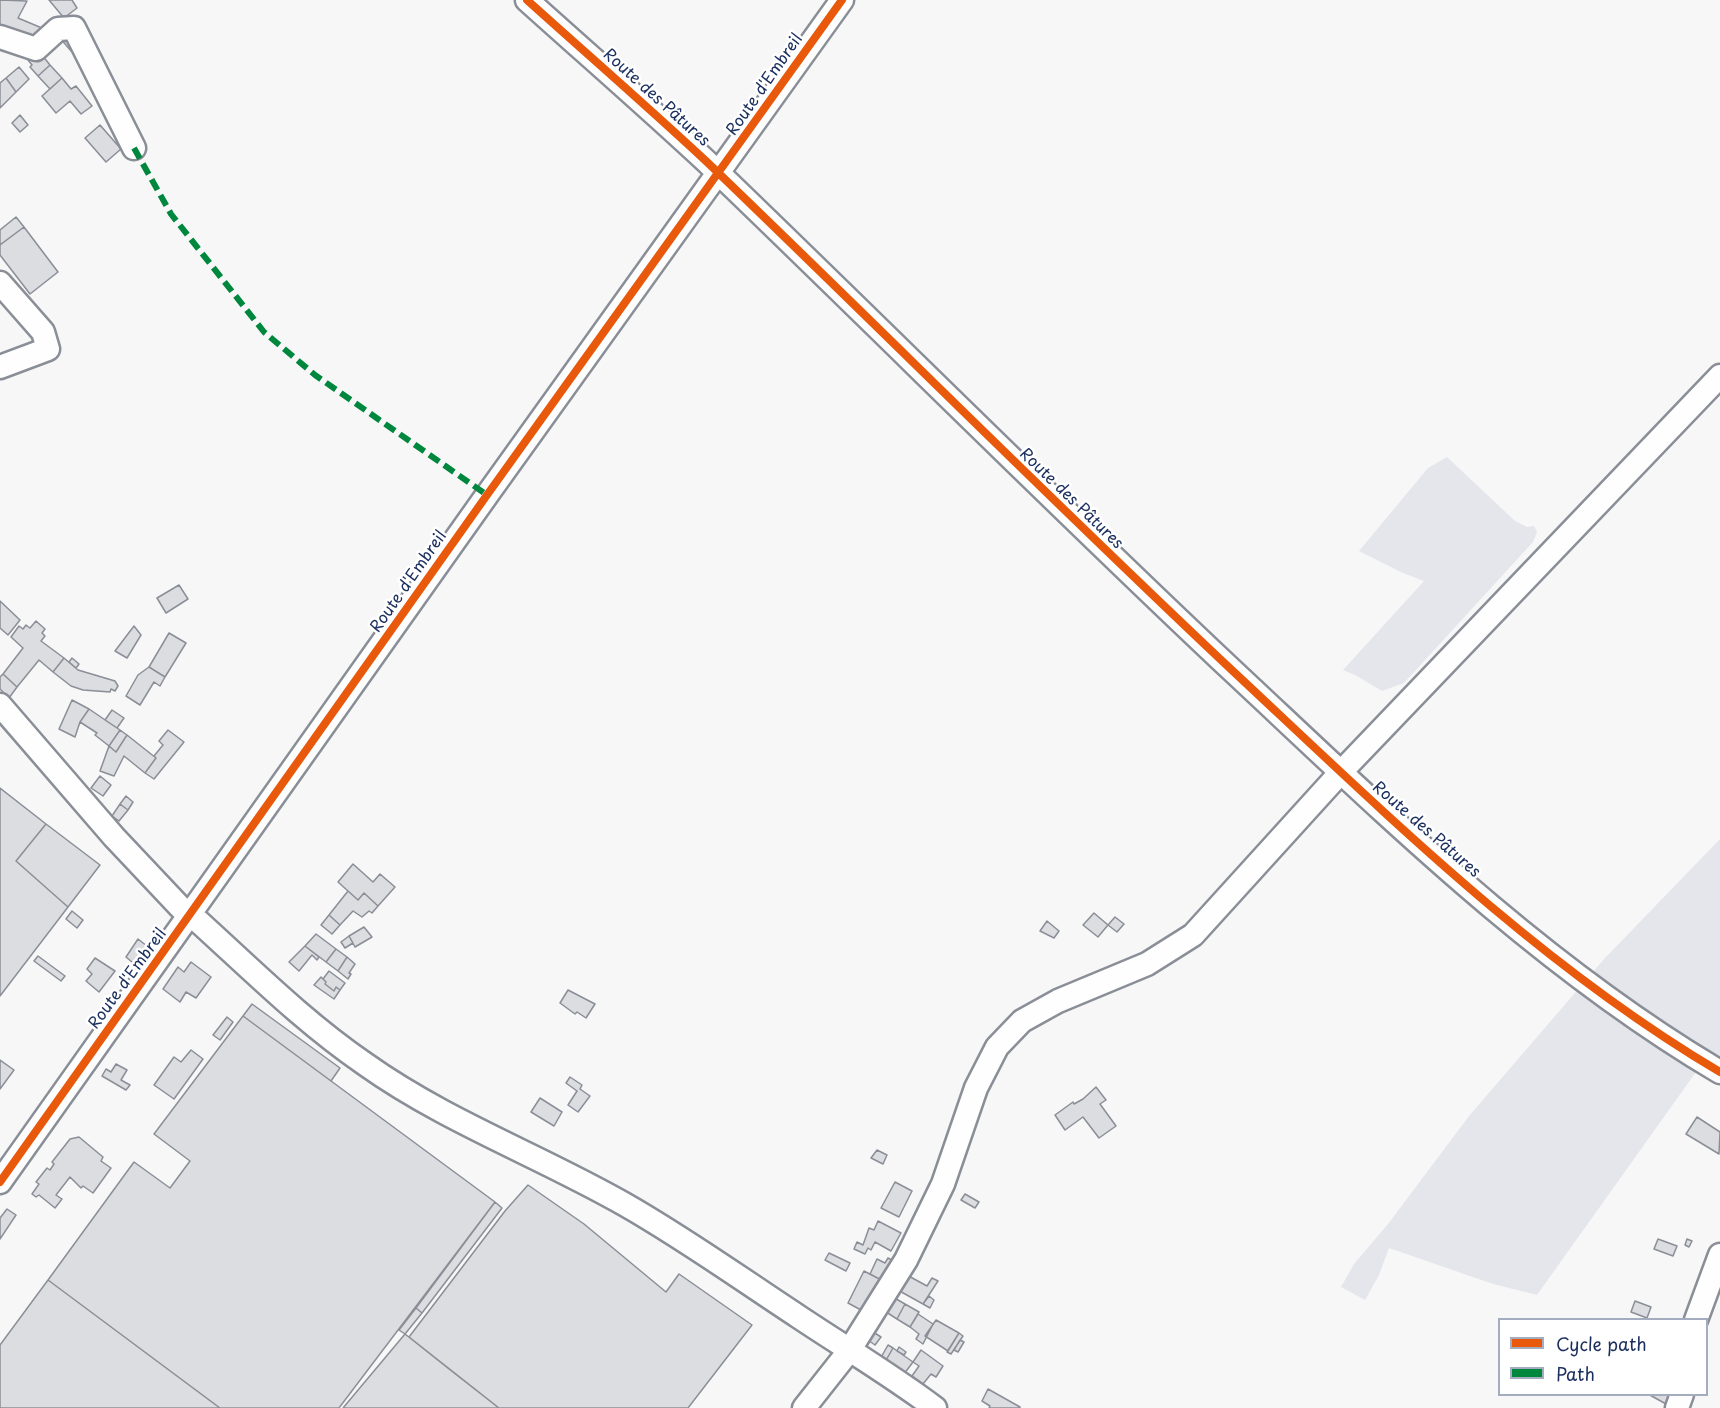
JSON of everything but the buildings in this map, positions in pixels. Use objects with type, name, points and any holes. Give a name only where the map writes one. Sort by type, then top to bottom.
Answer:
[{"type":"street","name":"Route des Pâtures","points":[[527,0],[718,174],[1110,555],[1393,821],[1549,955],[1610,1001],[1679,1048],[1720,1072]]},
{"type":"street","name":"Route d'Embreil","points":[[0,1182],[487,495],[842,0]]},
{"type":"street","points":[[0,37],[36,49],[58,29],[74,28],[134,148]]},
{"type":"street","points":[[0,283],[43,332],[48,349],[0,367]]},
{"type":"street","points":[[804,1408],[849,1350],[906,1260],[944,1184],[976,1088],[997,1047],[1022,1021],[1049,1006],[1147,964],[1193,935],[1341,772],[1720,376]]},
{"type":"street","points":[[0,705],[114,837],[180,907],[310,1023],[366,1065],[442,1113],[624,1204],[681,1239],[934,1408]]},
{"type":"street","points":[[1697,1318],[1720,1255]]},
{"type":"shaded area","points":[[1447,457],[1515,521],[1527,527],[1534,526],[1537,532],[1533,542],[1404,683],[1382,691],[1343,670],[1424,581],[1359,551],[1428,468]]},
{"type":"shaded area","points":[[1720,839],[1720,1056],[1711,1051],[1537,1295],[1493,1284],[1389,1248],[1379,1275],[1365,1300],[1341,1287],[1354,1264],[1388,1224],[1469,1116],[1605,958]]},
{"type":"marked path","points":[[134,148],[171,214],[264,332],[315,375],[487,495]]},
{"type":"cycle path","points":[[527,0],[707,162],[1168,610],[1408,834],[1467,886],[1589,985],[1653,1030],[1720,1072]]},
{"type":"cycle path","points":[[0,1182],[487,495],[842,0]]}]
